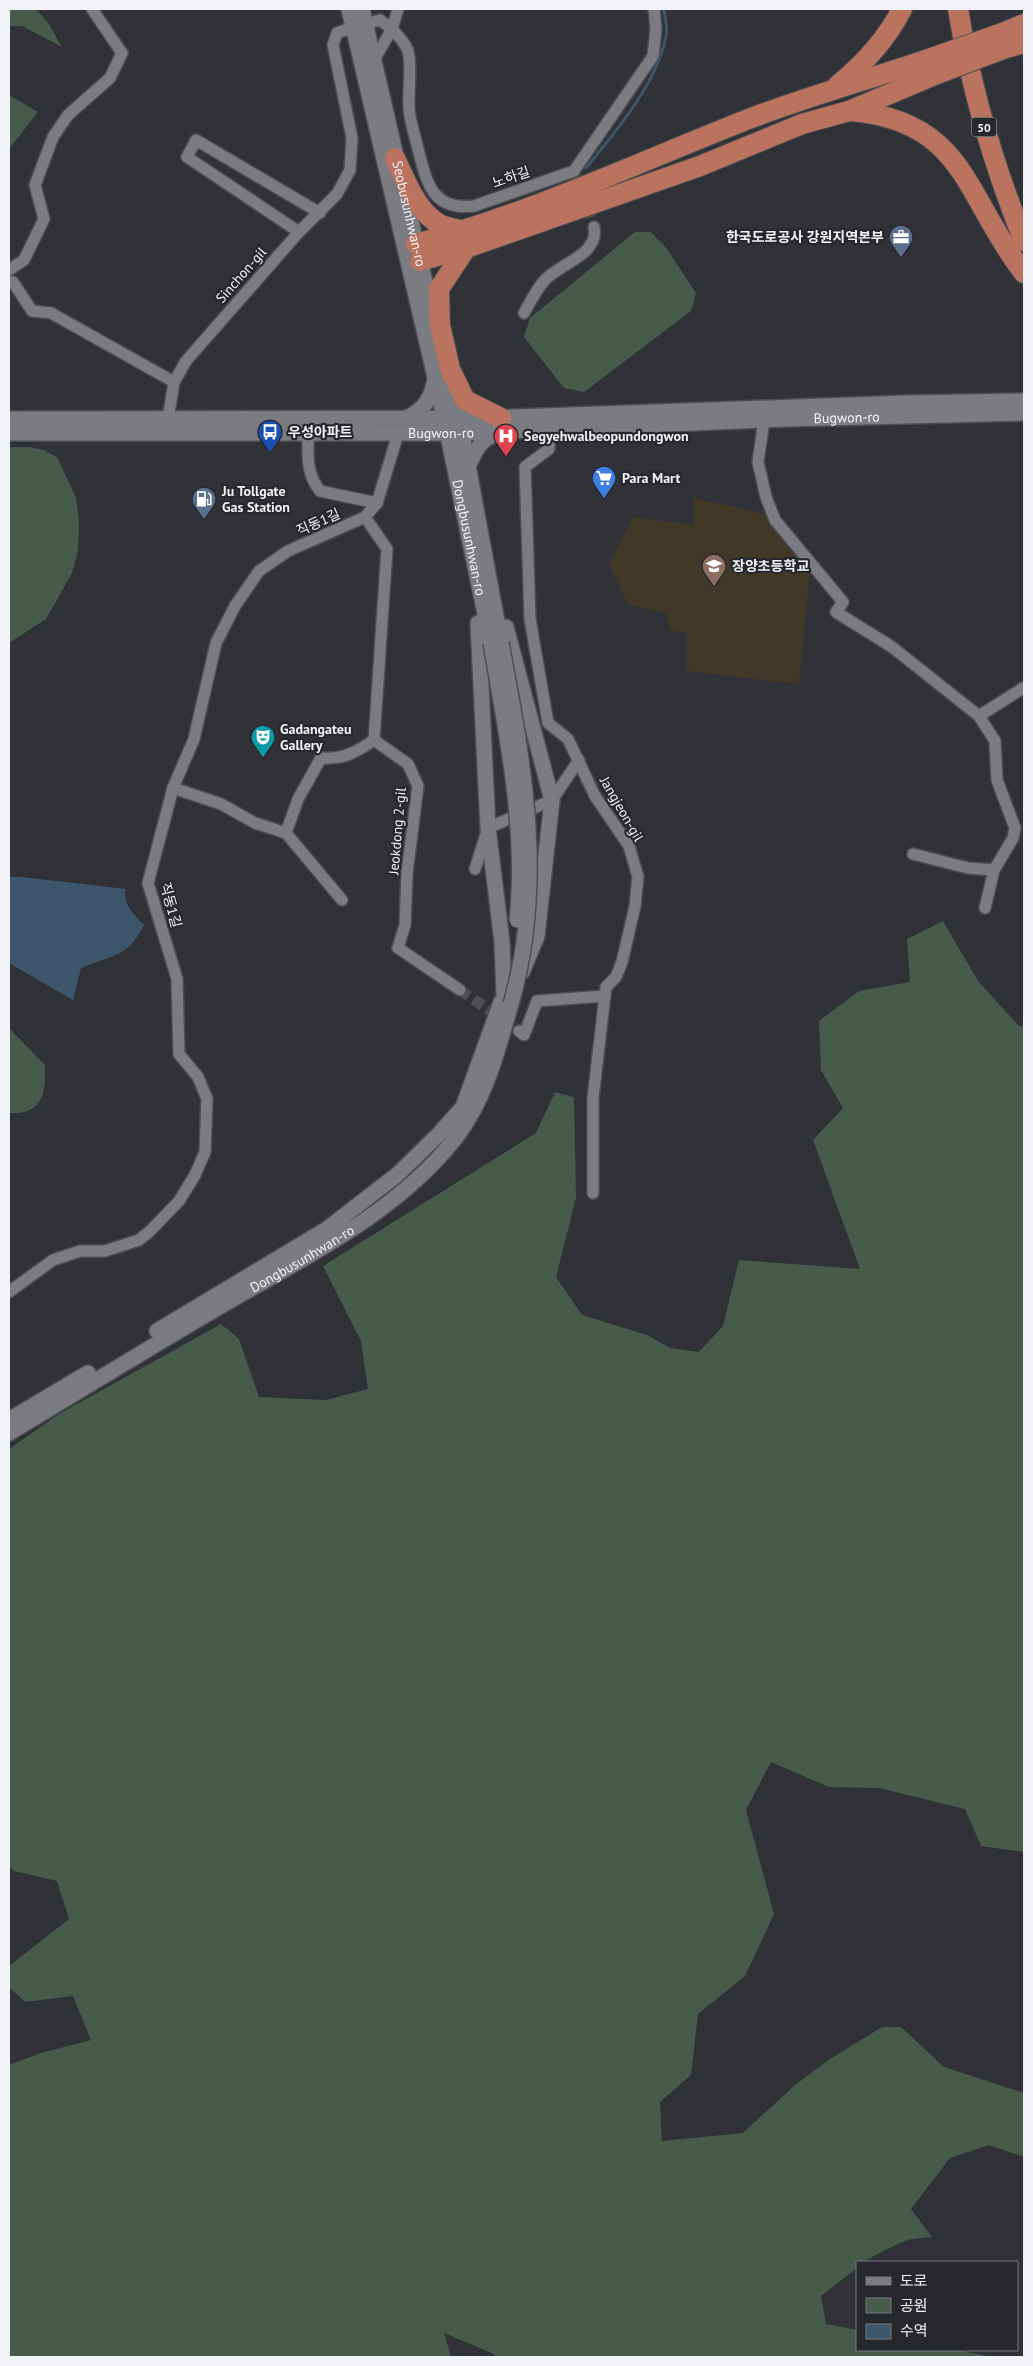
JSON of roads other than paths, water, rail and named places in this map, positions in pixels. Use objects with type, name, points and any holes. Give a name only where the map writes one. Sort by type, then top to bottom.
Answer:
[{"type":"highway","points":[[831,92],[865,62],[884,40],[902,9]]},
{"type":"highway","name":"50","points":[[958,9],[974,88],[990,149],[1024,242]]},
{"type":"highway","name":"50","points":[[968,9],[982,80],[996,134],[1024,214]]},
{"type":"highway","points":[[502,425],[465,400],[443,370],[438,328],[439,289],[465,240],[747,120],[831,92],[929,68],[1012,41],[1024,24]]},
{"type":"highway","points":[[412,254],[465,240],[700,166],[802,124],[849,111],[929,68]]},
{"type":"highway","points":[[849,111],[878,114],[903,121],[924,134],[944,150],[963,172],[1024,273]]},
{"type":"highway","points":[[395,158],[415,198],[426,213],[465,240]]},
{"type":"street","points":[[9,270],[24,260],[44,219],[35,185],[52,137],[68,115],[110,78],[122,53],[92,9]]},
{"type":"street","name":"Seobusunhwan-ro","points":[[349,9],[359,25],[374,60],[395,158],[412,254],[438,328]]},
{"type":"street","name":"Seobusunhwan-ro","points":[[362,9],[359,25],[412,254],[443,370],[451,418]]},
{"type":"street","points":[[374,60],[392,29],[398,9]]},
{"type":"street","name":"노하길","points":[[402,40],[409,53],[409,110],[426,182],[437,197],[447,205],[459,208],[474,206],[575,174],[653,56],[656,29],[654,9]]},
{"type":"street","points":[[359,25],[380,20],[402,40],[382,46]]},
{"type":"street","name":"Sinchon-gil","points":[[168,426],[174,382],[186,361],[299,232],[337,194],[350,170],[352,138],[333,45],[337,33],[359,25]]},
{"type":"street","points":[[299,232],[187,158],[196,140],[320,213]]},
{"type":"street","points":[[524,314],[544,281],[554,271],[565,266],[588,248],[595,235],[594,227]]},
{"type":"street","points":[[9,281],[13,282],[32,311],[52,313],[174,382]]},
{"type":"street","points":[[406,418],[420,412],[427,403],[443,370]]},
{"type":"street","name":"Bugwon-ro","points":[[308,427],[406,418],[451,418],[549,430],[764,420],[1024,401]]},
{"type":"street","name":"Bugwon-ro","points":[[9,419],[168,426],[308,427],[404,434],[455,433],[502,425],[856,412],[1024,413]]},
{"type":"street","name":"Dongbusunhwan-ro","points":[[9,1420],[327,1229],[398,1174],[440,1134],[463,1107],[507,999],[524,951],[530,899],[531,868],[520,739],[496,643],[451,418]]},
{"type":"street","points":[[764,420],[758,462],[766,497],[775,520],[843,602],[836,612],[892,647],[979,716],[994,741],[997,780],[1019,829],[994,870],[985,908]]},
{"type":"street","points":[[404,434],[433,441],[461,465],[486,437],[502,425]]},
{"type":"street","name":"Bugwon-ro","points":[[9,433],[168,426]]},
{"type":"street","points":[[308,427],[308,466],[312,480],[320,491],[377,503]]},
{"type":"street","name":"Jangjeon-gil","points":[[549,430],[549,449],[525,466],[530,619],[548,723],[568,739],[595,796],[629,846],[638,877],[635,906],[622,962],[616,977],[606,987],[593,1098],[593,1193]]},
{"type":"street","name":"직동1길","points":[[9,1292],[53,1260],[80,1251],[105,1252],[139,1240],[179,1201],[195,1175],[205,1152],[207,1099],[198,1077],[179,1054],[177,979],[148,883],[173,788],[194,739],[216,643],[235,606],[258,572],[288,551],[365,517],[377,503],[404,434]]},
{"type":"street","points":[[286,833],[298,799],[321,758],[335,760],[355,753],[374,740],[387,549],[365,517]]},
{"type":"street","points":[[474,530],[552,800],[537,936],[507,999]]},
{"type":"street","points":[[474,530],[488,828],[507,999]]},
{"type":"street","points":[[979,716],[1023,688]]},
{"type":"street","name":"Jeokdong 2-gil","points":[[374,740],[408,764],[418,786],[407,873],[405,925],[398,948],[460,990]]},
{"type":"street","points":[[475,869],[488,828],[552,800],[579,760]]},
{"type":"street","points":[[173,788],[221,804],[255,824],[286,833],[342,900]]},
{"type":"street","points":[[913,854],[968,868],[994,870]]},
{"type":"street","points":[[518,1031],[524,1035],[537,1002],[605,996]]},
{"type":"street","name":"Dongbusunhwan-ro","points":[[9,1433],[372,1216],[432,1164],[457,1136],[477,1108],[498,1049],[507,999]]},
{"type":"water","points":[[9,877],[126,889],[127,904],[144,925],[132,944],[125,950],[81,968],[73,1000],[9,963]]},
{"type":"waterway","points":[[586,168],[622,123],[654,72],[667,33],[664,9]]},
{"type":"tunnel","points":[[576,176],[594,227]]},
{"type":"tunnel","points":[[460,990],[519,1031]]},
{"type":"place","name":"한국도로공사 강원지역본부","points":[[901,258]]},
{"type":"place","name":"우성아파트","points":[[270,453]]},
{"type":"place","name":"Segyehwalbeopundongwon","points":[[506,457]]},
{"type":"place","name":"Para Mart","points":[[604,499]]},
{"type":"place","name":"Ju Tollgate Gas Station","points":[[204,520]]},
{"type":"place","name":"장양초등학교","points":[[714,587]]},
{"type":"place","name":"Gadangateu Gallery","points":[[263,758]]}]
